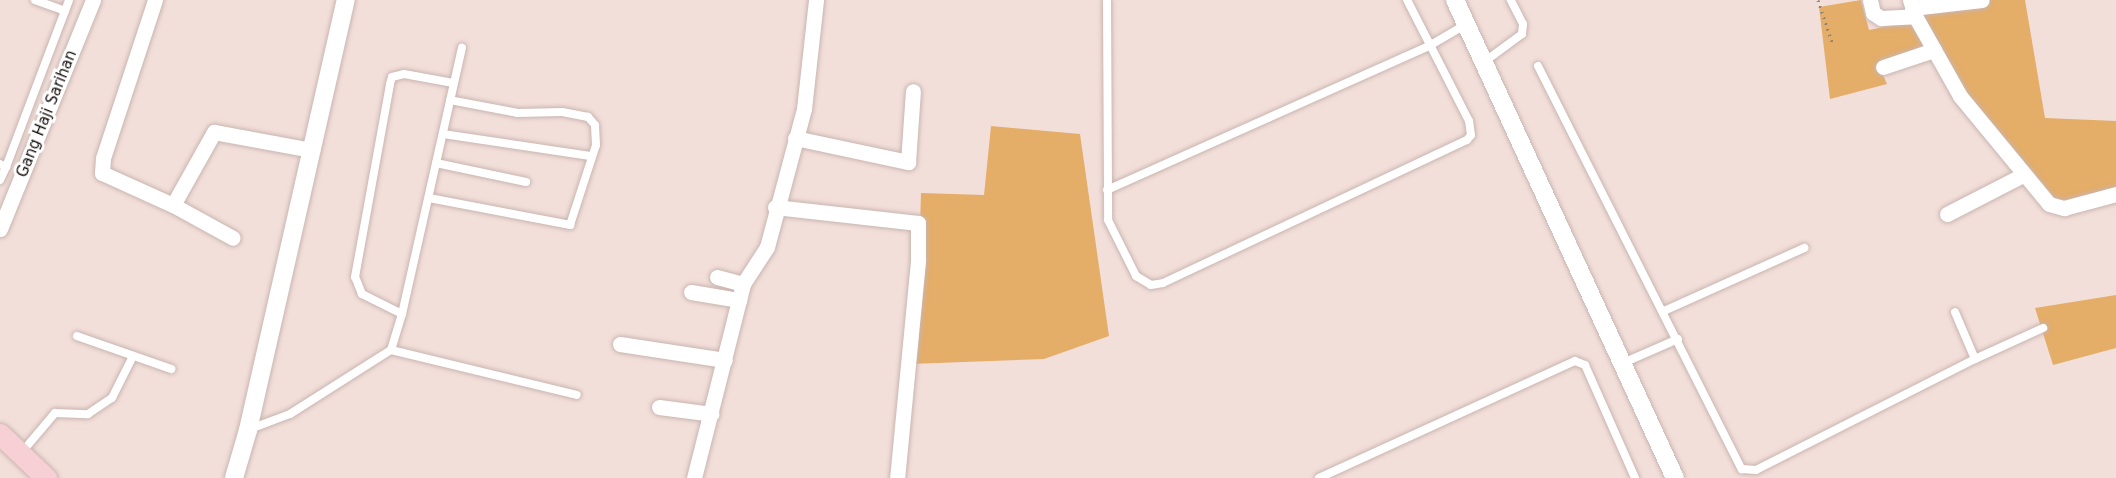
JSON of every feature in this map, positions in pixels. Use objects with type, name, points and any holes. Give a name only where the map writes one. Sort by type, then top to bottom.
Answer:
[{"type":"main road","points":[[0,434],[46,478]]},
{"type":"street","name":"Gang Haji Sarihan","points":[[0,229],[93,0]]},
{"type":"street","points":[[155,0],[101,166],[102,172],[113,181],[173,205],[233,238]]},
{"type":"street","points":[[234,478],[248,430],[346,0]]},
{"type":"street","points":[[694,478],[743,284],[767,247],[775,207],[809,84],[816,0]]},
{"type":"street","points":[[1455,0],[1623,363],[1671,477]]},
{"type":"street","points":[[1870,0],[1877,17],[1912,8],[1982,0]]},
{"type":"street","points":[[1912,8],[1960,96],[2023,176],[2054,206],[2064,208],[2116,195]]},
{"type":"street","points":[[1883,67],[1934,50]]},
{"type":"street","points":[[795,138],[908,162],[913,91]]},
{"type":"street","points":[[173,205],[214,132],[312,150]]},
{"type":"street","points":[[1947,214],[2023,176]]},
{"type":"street","points":[[775,207],[918,223],[918,261],[897,478]]},
{"type":"street","points":[[717,277],[743,284]]},
{"type":"street","points":[[691,292],[739,300]]},
{"type":"street","points":[[620,344],[725,360]]},
{"type":"street","points":[[658,407],[712,414]]},
{"type":"lane","points":[[35,0],[65,11]]},
{"type":"lane","points":[[0,180],[3,166],[69,0]]},
{"type":"lane","points":[[1107,0],[1108,220],[1136,276],[1145,284],[1164,283],[1467,140],[1471,135],[1469,121],[1407,0]]},
{"type":"lane","points":[[1484,62],[1522,34],[1523,24],[1511,0]]},
{"type":"lane","points":[[1107,190],[1429,46],[1467,25]]},
{"type":"lane","points":[[248,430],[290,414],[391,350],[402,314],[462,48]]},
{"type":"lane","points":[[1538,66],[1664,311],[1739,466],[1746,470],[1756,470],[1975,359],[2043,328]]},
{"type":"lane","points":[[402,314],[362,294],[354,277],[390,84],[393,77],[404,74],[453,83]]},
{"type":"lane","points":[[429,198],[570,225],[597,134],[588,117],[562,112],[518,113],[450,100]]},
{"type":"lane","points":[[443,134],[590,156]]},
{"type":"lane","points":[[436,163],[525,182]]},
{"type":"lane","points":[[1664,311],[1804,248]]},
{"type":"lane","points":[[1955,312],[1975,359]]},
{"type":"lane","points":[[77,336],[171,369]]},
{"type":"lane","points":[[1623,363],[1678,339]]},
{"type":"lane","points":[[391,350],[577,395]]},
{"type":"lane","points":[[21,453],[55,413],[88,414],[112,398],[133,356]]},
{"type":"lane","points":[[1319,478],[1575,361],[1585,365],[1635,478]]},
{"type":"path","points":[[1818,0],[1833,45]]},
{"type":"shaded area","points":[[1861,0],[1869,30],[1913,21],[1909,0],[2025,0],[2045,118],[2116,121],[2116,189],[2054,212],[1924,50],[1878,64],[1887,84],[1830,99],[1819,7]]},
{"type":"shaded area","points":[[991,126],[1080,134],[1109,336],[1044,359],[910,364],[919,262],[921,193],[984,195]]},
{"type":"shaded area","points":[[2116,295],[2116,348],[2053,365],[2035,308]]}]
